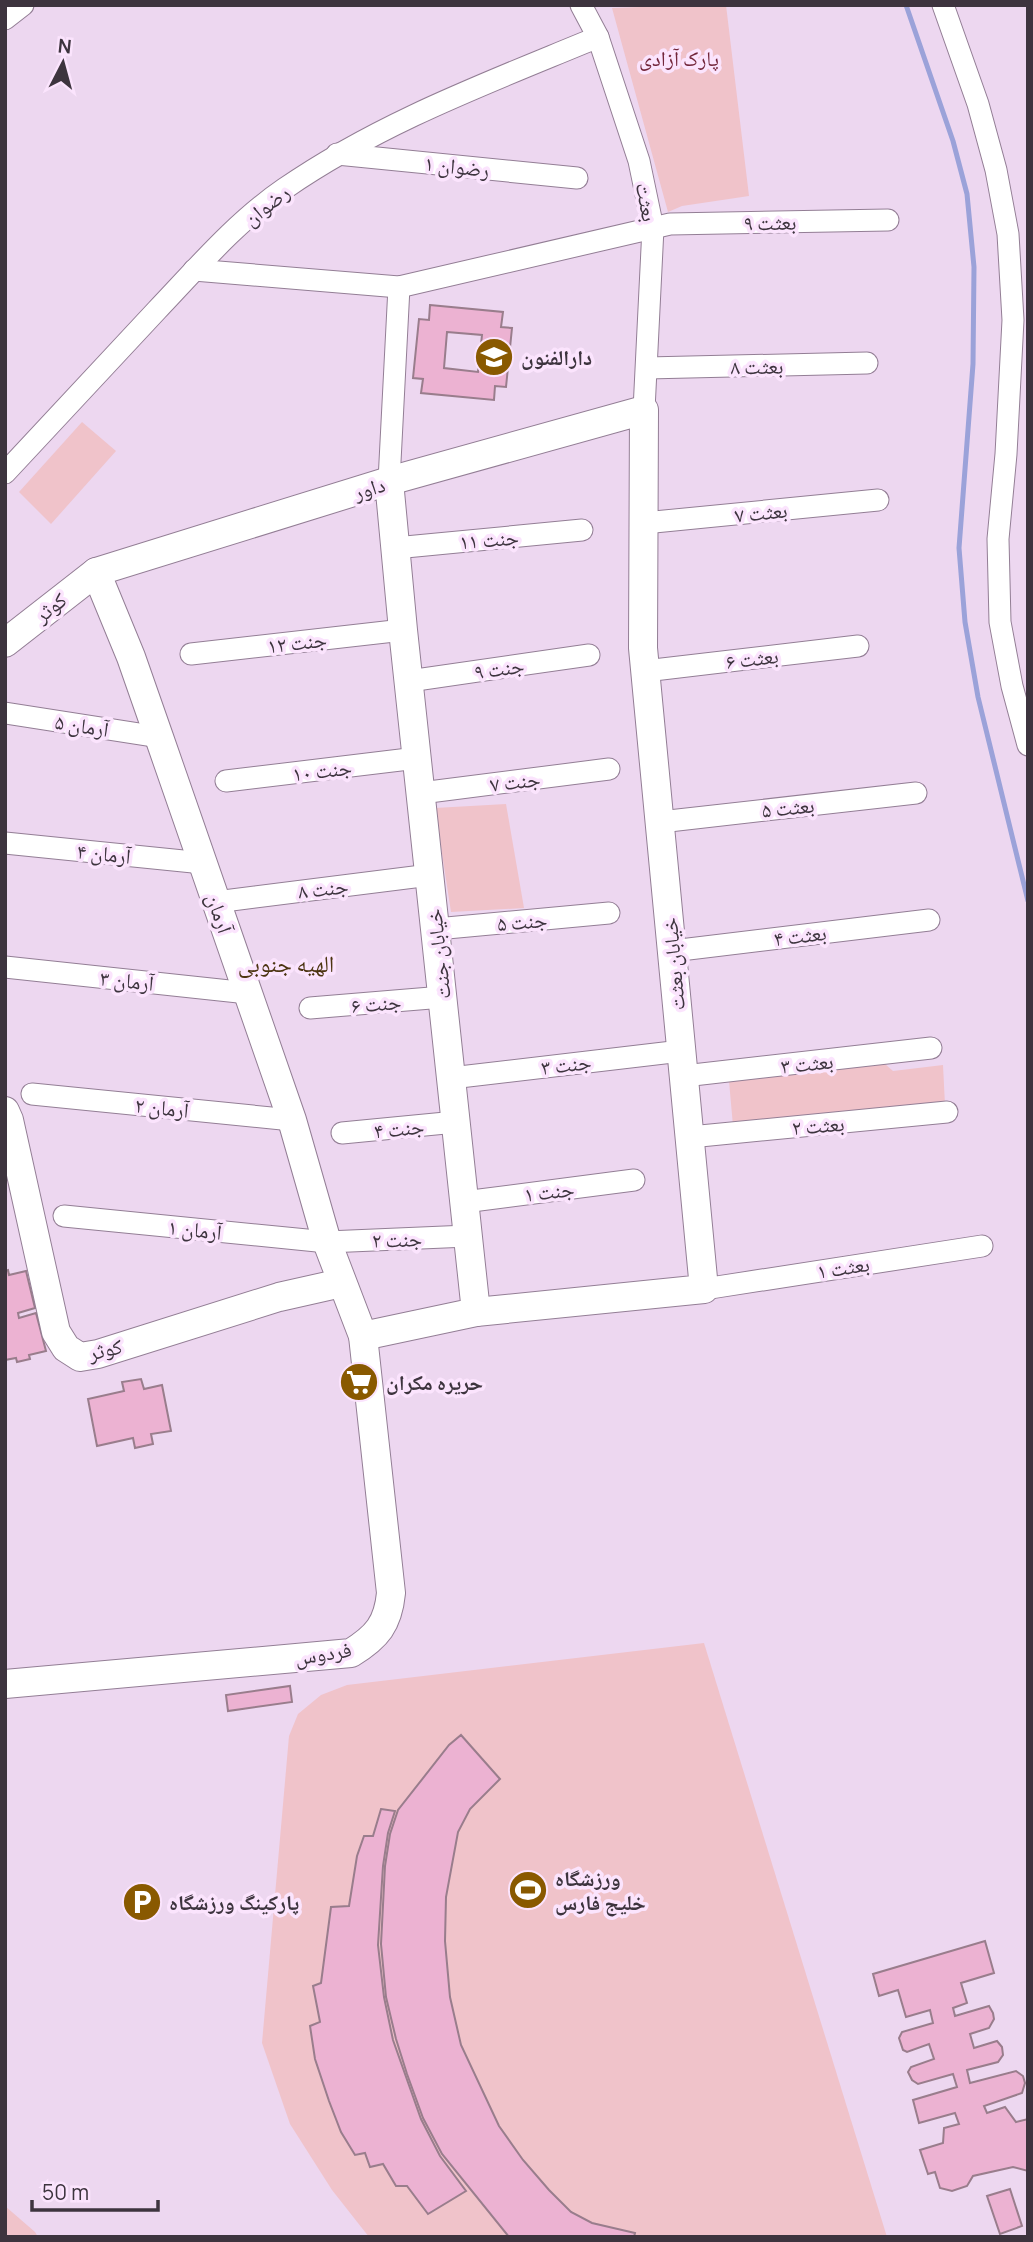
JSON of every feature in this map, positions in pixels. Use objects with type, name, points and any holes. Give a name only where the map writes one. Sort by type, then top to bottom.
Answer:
[{"type":"street","points":[[5,19],[23,5]]},
{"type":"street","name":"بعثت","points":[[582,5],[598,37],[639,160],[653,229],[644,410]]},
{"type":"street","points":[[943,5],[978,104],[996,170],[1020,282],[1013,333],[998,539],[1000,622],[1019,678],[1028,745]]},
{"type":"street","name":"رضوان","points":[[5,473],[194,270],[237,227],[282,190],[337,154],[408,117],[598,37]]},
{"type":"street","name":"رضوان ۱","points":[[337,154],[577,178]]},
{"type":"street","name":"بعثت ۹","points":[[194,270],[399,287],[670,224],[888,220]]},
{"type":"street","points":[[389,481],[399,287]]},
{"type":"street","name":"بعثت ۸","points":[[647,368],[867,363]]},
{"type":"street","name":"داور","points":[[96,572],[389,481],[644,410]]},
{"type":"street","name":"خیابان بعثت","points":[[644,410],[643,648],[704,1289]]},
{"type":"street","name":"خیابان جنت","points":[[389,481],[476,1312]]},
{"type":"street","name":"بعثت ۷","points":[[644,523],[878,500]]},
{"type":"street","name":"جنت ۱۱","points":[[395,548],[582,530]]},
{"type":"street","name":"کوثر","points":[[5,643],[96,572]]},
{"type":"street","name":"آرمان","points":[[96,572],[131,657],[159,737],[292,1120],[327,1242],[363,1336]]},
{"type":"street","name":"جنت ۱۲","points":[[191,654],[403,630]]},
{"type":"street","name":"بعثت ۶","points":[[645,671],[858,646]]},
{"type":"street","name":"جنت ۹","points":[[410,681],[589,655]]},
{"type":"street","name":"آرمان ۵","points":[[5,713],[159,737]]},
{"type":"street","name":"جنت ۱۰","points":[[226,781],[418,758]]},
{"type":"street","name":"جنت ۷","points":[[421,793],[609,769]]},
{"type":"street","name":"بعثت ۵","points":[[660,822],[916,793]]},
{"type":"street","name":"آرمان ۴","points":[[5,843],[203,863]]},
{"type":"street","name":"جنت ۸","points":[[216,902],[430,875]]},
{"type":"street","name":"جنت ۵","points":[[436,929],[609,913]]},
{"type":"street","name":"بعثت ۴","points":[[672,951],[929,920]]},
{"type":"street","name":"آرمان ۳","points":[[5,967],[248,993]]},
{"type":"street","name":"جنت ۶","points":[[310,1009],[443,997]]},
{"type":"street","name":"بعثت ۳","points":[[683,1063],[931,1048]]},
{"type":"street","name":"جنت ۳","points":[[451,1078],[683,1063]]},
{"type":"street","name":"آرمان ۲","points":[[32,1094],[292,1120]]},
{"type":"street","name":"کوثر","points":[[5,1111],[56,1332],[66,1348],[80,1357],[98,1354],[279,1297],[341,1283]]},
{"type":"street","name":"بعثت ۲","points":[[690,1137],[947,1112]]},
{"type":"street","name":"جنت ۴","points":[[342,1133],[456,1122]]},
{"type":"street","name":"جنت ۱","points":[[464,1202],[634,1180]]},
{"type":"street","name":"آرمان ۱","points":[[64,1216],[327,1242]]},
{"type":"street","name":"جنت ۲","points":[[327,1242],[468,1236]]},
{"type":"street","name":"بعثت ۱","points":[[704,1289],[982,1246]]},
{"type":"street","points":[[363,1336],[476,1312],[704,1289]]},
{"type":"street","name":"فردوس","points":[[5,1684],[351,1653],[366,1644],[382,1627],[389,1611],[391,1593],[363,1336]]},
{"type":"green space","name":"پارک آزادی","points":[[726,5],[749,196],[682,206],[668,212],[612,8]]},
{"type":"green space","points":[[82,422],[116,451],[51,524],[19,492]]},
{"type":"green space","points":[[506,804],[524,908],[451,912],[435,808]]},
{"type":"green space","points":[[885,1064],[893,1071],[943,1065],[945,1105],[733,1126],[729,1081]]},
{"type":"green space","name":"ورزشگاه خلیج فارس","points":[[704,1643],[887,2237],[369,2237],[332,2190],[290,2124],[262,2043],[289,1736],[298,1714],[321,1695],[347,1685]]},
{"type":"green space","points":[[5,2206],[35,2232],[38,2237],[5,2237]]},
{"type":"building","points":[[430,305],[503,312],[501,327],[512,328],[506,387],[495,386],[494,400],[421,393],[423,379],[413,378],[419,319],[429,320]],"holes":[[[447,332],[482,335],[478,372],[444,368]]]},
{"type":"building","points":[[8,1270],[9,1275],[26,1271],[35,1308],[18,1313],[19,1318],[36,1313],[46,1351],[29,1355],[30,1359],[17,1362],[16,1358],[5,1360],[5,1271]]},
{"type":"building","points":[[141,1379],[144,1389],[162,1385],[171,1431],[151,1434],[153,1444],[135,1448],[133,1438],[97,1446],[88,1399],[124,1391],[122,1382]]},
{"type":"building","points":[[290,1686],[292,1702],[228,1711],[226,1695]]},
{"type":"building","points":[[461,1735],[500,1779],[470,1809],[458,1832],[446,1897],[445,1941],[450,1997],[461,2045],[499,2126],[549,2190],[571,2212],[592,2223],[635,2233],[634,2237],[509,2237],[442,2154],[423,2118],[407,2074],[386,1997],[381,1944],[385,1866],[390,1834],[398,1810],[449,1745]]},
{"type":"building","points":[[381,1809],[395,1811],[388,1833],[383,1866],[378,1945],[384,1997],[393,2040],[421,2119],[440,2156],[466,2191],[428,2214],[407,2186],[396,2186],[383,2164],[370,2167],[365,2153],[355,2155],[341,2132],[329,2101],[315,2059],[310,2026],[320,2022],[313,1986],[321,1983],[331,1907],[349,1906],[357,1856],[364,1836],[373,1836]]},
{"type":"building","points":[[985,1941],[994,1973],[961,1983],[967,2003],[953,2008],[955,2016],[989,2006],[994,2019],[989,2028],[970,2034],[974,2048],[997,2041],[1002,2047],[1003,2055],[998,2062],[967,2070],[970,2083],[1016,2071],[1023,2076],[1025,2083],[1022,2093],[984,2106],[987,2113],[1005,2107],[1016,2122],[1028,2119],[1028,2171],[1013,2167],[973,2176],[967,2186],[952,2191],[940,2188],[935,2172],[928,2174],[920,2150],[943,2143],[944,2128],[959,2124],[955,2113],[919,2123],[913,2100],[957,2087],[953,2074],[918,2084],[912,2080],[908,2072],[911,2067],[934,2059],[929,2044],[907,2052],[903,2050],[899,2038],[902,2032],[933,2023],[930,2010],[906,2017],[898,1990],[879,1996],[873,1974]]},
{"type":"building","points":[[1010,2189],[1022,2226],[1000,2234],[987,2196]]},
{"type":"waterway","points":[[906,5],[953,141],[967,194],[974,267],[973,364],[959,548],[965,622],[978,697],[1028,901]]},
{"type":"place","name":"دارالفنون","points":[[494,357]]},
{"type":"place","name":"حریره مکران","points":[[359,1382]]},
{"type":"place","name":"ورزشگاه خلیج فارس","points":[[528,1890]]},
{"type":"place","name":"پارکینگ ورزشگاه","points":[[142,1902]]},
{"type":"district","name":"الهیه جنوبی","points":[[286,963]]}]
